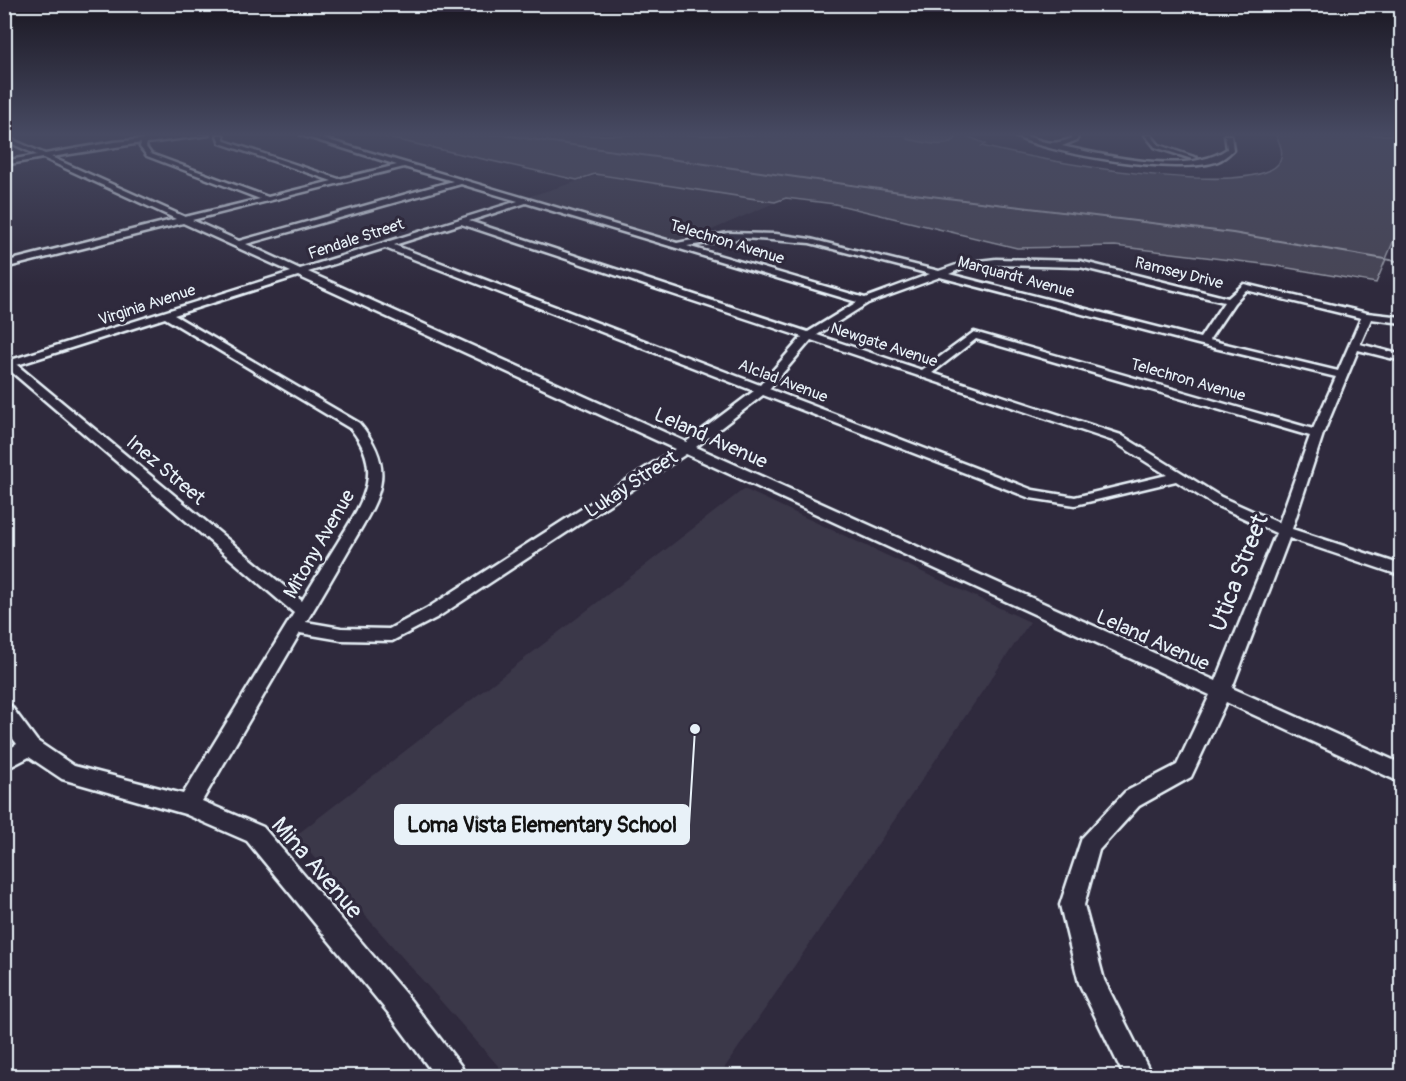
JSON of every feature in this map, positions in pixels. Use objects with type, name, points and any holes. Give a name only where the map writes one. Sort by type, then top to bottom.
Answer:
[{"type":"street","name":"Leland Avenue","points":[[107,185],[1401,774]]},
{"type":"street","points":[[231,185],[267,199]]},
{"type":"street","points":[[4,266],[321,185]]},
{"type":"street","points":[[238,244],[446,185]]},
{"type":"street","name":"Telechron Avenue","points":[[476,185],[865,301]]},
{"type":"street","name":"Fendale Street","points":[[299,272],[524,201]]},
{"type":"street","name":"Newgate Avenue","points":[[460,221],[808,338],[1117,438],[1175,477],[1216,500],[1284,531],[1401,571]]},
{"type":"street","name":"Marquardt Avenue","points":[[679,245],[729,234],[783,236],[942,273],[1202,342],[1343,375]]},
{"type":"street","name":"Alclad Avenue","points":[[386,245],[1030,495],[1075,501],[1175,477]]},
{"type":"street","name":"Ramsey Drive","points":[[942,273],[962,266],[996,262],[1080,264],[1230,301],[1244,287],[1367,316],[1401,320]]},
{"type":"street","name":"Virginia Avenue","points":[[6,363],[299,272]]},
{"type":"street","name":"Lukay Street","points":[[295,626],[341,634],[392,635],[432,613],[686,448],[761,391],[808,338],[865,301],[942,273]]},
{"type":"street","points":[[1202,342],[1230,301]]},
{"type":"street","name":"Mitony Avenue","points":[[166,315],[348,422],[370,446],[376,477],[370,501],[188,805]]},
{"type":"street","name":"Utica Street","points":[[1138,1077],[1092,982],[1072,906],[1090,845],[1132,799],[1184,771],[1221,692],[1284,531],[1317,434],[1367,316]]},
{"type":"street","name":"Telechron Avenue","points":[[922,375],[974,335],[1317,434]]},
{"type":"street","points":[[1355,346],[1401,357]]},
{"type":"street","name":"Inez Street","points":[[6,363],[303,611]]},
{"type":"street","name":"Mina Avenue","points":[[4,711],[30,747],[69,772],[188,805],[255,834],[399,1006],[451,1077]]},
{"type":"street","points":[[4,762],[30,747]]},
{"type":"shaded area","points":[[564,185],[664,185],[774,203],[705,233],[677,240],[527,197]]},
{"type":"shaded area","points":[[669,185],[1401,185],[1401,223],[1376,283],[1271,265],[1115,246],[1017,248],[835,204],[786,198],[775,202]]},
{"type":"shaded area","points":[[744,489],[1030,622],[719,1076],[507,1076],[295,836]]},
{"type":"waterway","points":[[854,185],[1233,233],[1402,262]]},
{"type":"place","name":"Loma Vista Elementary School","points":[[695,729]]}]
